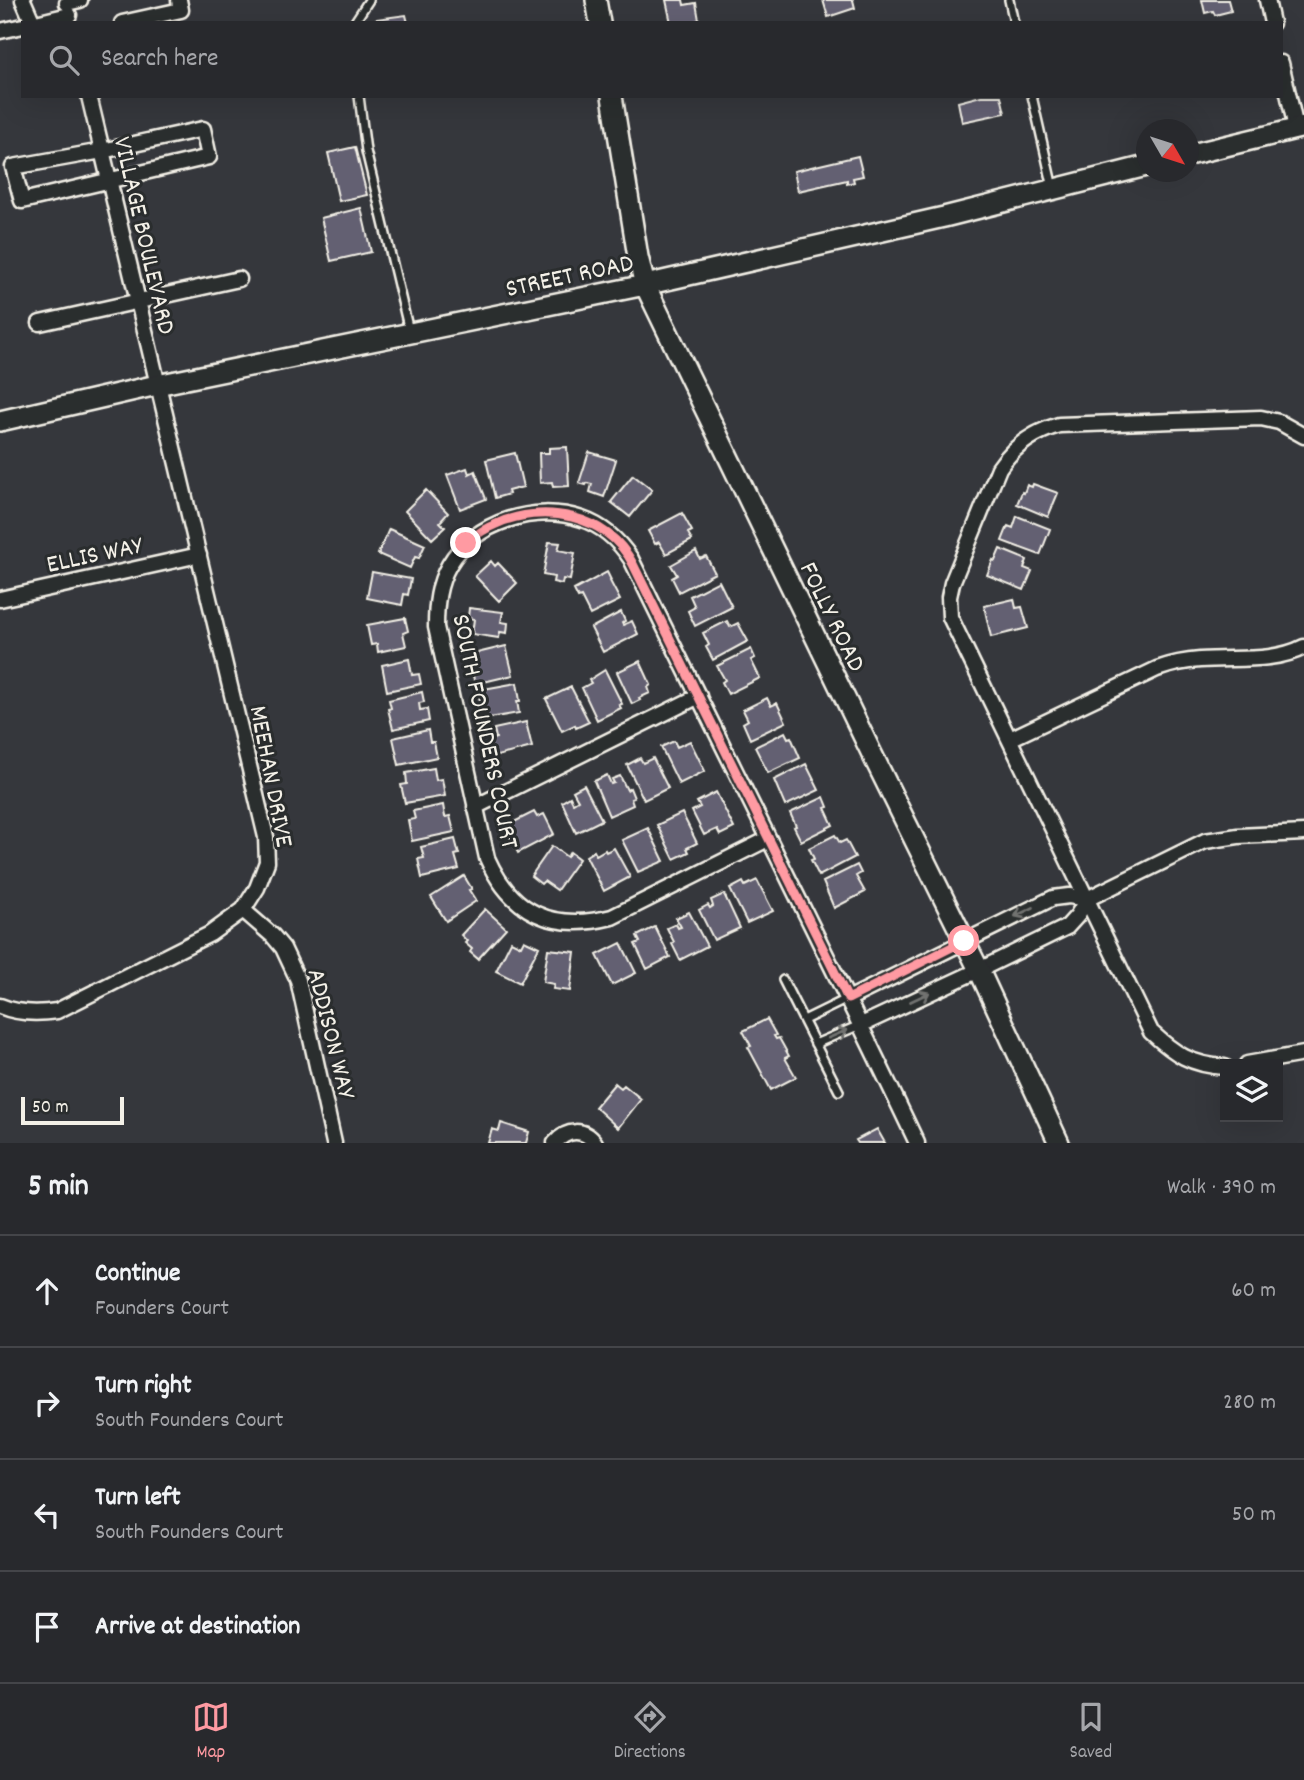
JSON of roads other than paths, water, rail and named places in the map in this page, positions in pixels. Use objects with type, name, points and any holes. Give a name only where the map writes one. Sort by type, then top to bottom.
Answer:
[{"type":"main road","points":[[596,0],[600,21]]},
{"type":"main road","name":"FOLLY ROAD","points":[[612,98],[645,285],[979,970],[1059,1143]]},
{"type":"main road","points":[[1199,152],[1300,127]]},
{"type":"main road","name":"STREET ROAD","points":[[0,421],[157,385],[645,285],[944,217],[1136,168]]},
{"type":"street","points":[[23,0],[33,21]]},
{"type":"street","points":[[131,21],[181,10],[179,0]]},
{"type":"street","points":[[1267,0],[1272,21]]},
{"type":"street","points":[[39,21],[71,8]]},
{"type":"street","points":[[0,31],[21,26]]},
{"type":"street","points":[[1283,70],[1300,127]]},
{"type":"street","name":"VILLAGE BOULEVARD","points":[[89,98],[157,385]]},
{"type":"street","points":[[202,129],[209,157],[108,180],[22,201],[13,167],[202,129]]},
{"type":"street","points":[[40,323],[239,279]]},
{"type":"street","name":"MEEHAN DRIVE","points":[[0,1006],[11,1011],[37,1013],[57,1010],[210,934],[243,911],[257,888],[267,862],[266,836],[157,385]]},
{"type":"street","points":[[1220,1067],[1202,1065],[1186,1059],[1151,1032],[950,617],[949,597],[952,583],[999,468],[1007,456],[1032,435],[1045,429],[1059,425],[1261,418],[1279,422],[1304,436]]},
{"type":"street","name":"SOUTH FOUNDERS COURT","points":[[768,839],[612,917],[579,923],[559,921],[528,909],[512,897],[495,876],[487,858],[436,627],[440,585],[449,565],[466,543],[496,523],[516,517],[563,514],[600,527],[615,539],[631,559],[917,1143]]},
{"type":"street","name":"ELLIS WAY","points":[[0,598],[199,555]]},
{"type":"street","points":[[1010,739],[1172,664],[1276,656],[1304,647]]},
{"type":"street","points":[[475,807],[699,696]]},
{"type":"street","points":[[861,1025],[1067,927],[1087,899],[1205,841],[1238,836],[1304,833]]},
{"type":"street","points":[[848,999],[1053,898],[1069,896],[1087,899]]},
{"type":"street","name":"ADDISON WAY","points":[[243,911],[283,948],[298,980],[334,1143]]},
{"type":"street","points":[[1276,1059],[1304,1054]]},
{"type":"street","points":[[555,1143],[564,1134],[573,1132],[583,1133],[595,1143]]},
{"type":"lane","points":[[355,21],[369,0]]},
{"type":"lane","points":[[1009,0],[1014,21]]},
{"type":"lane","points":[[359,98],[366,151],[410,333]]},
{"type":"lane","points":[[1032,98],[1053,189]]},
{"type":"lane","points":[[783,979],[839,1091]]},
{"type":"lane","points":[[804,1020],[848,999]]},
{"type":"lane","points":[[815,1044],[861,1025]]}]
